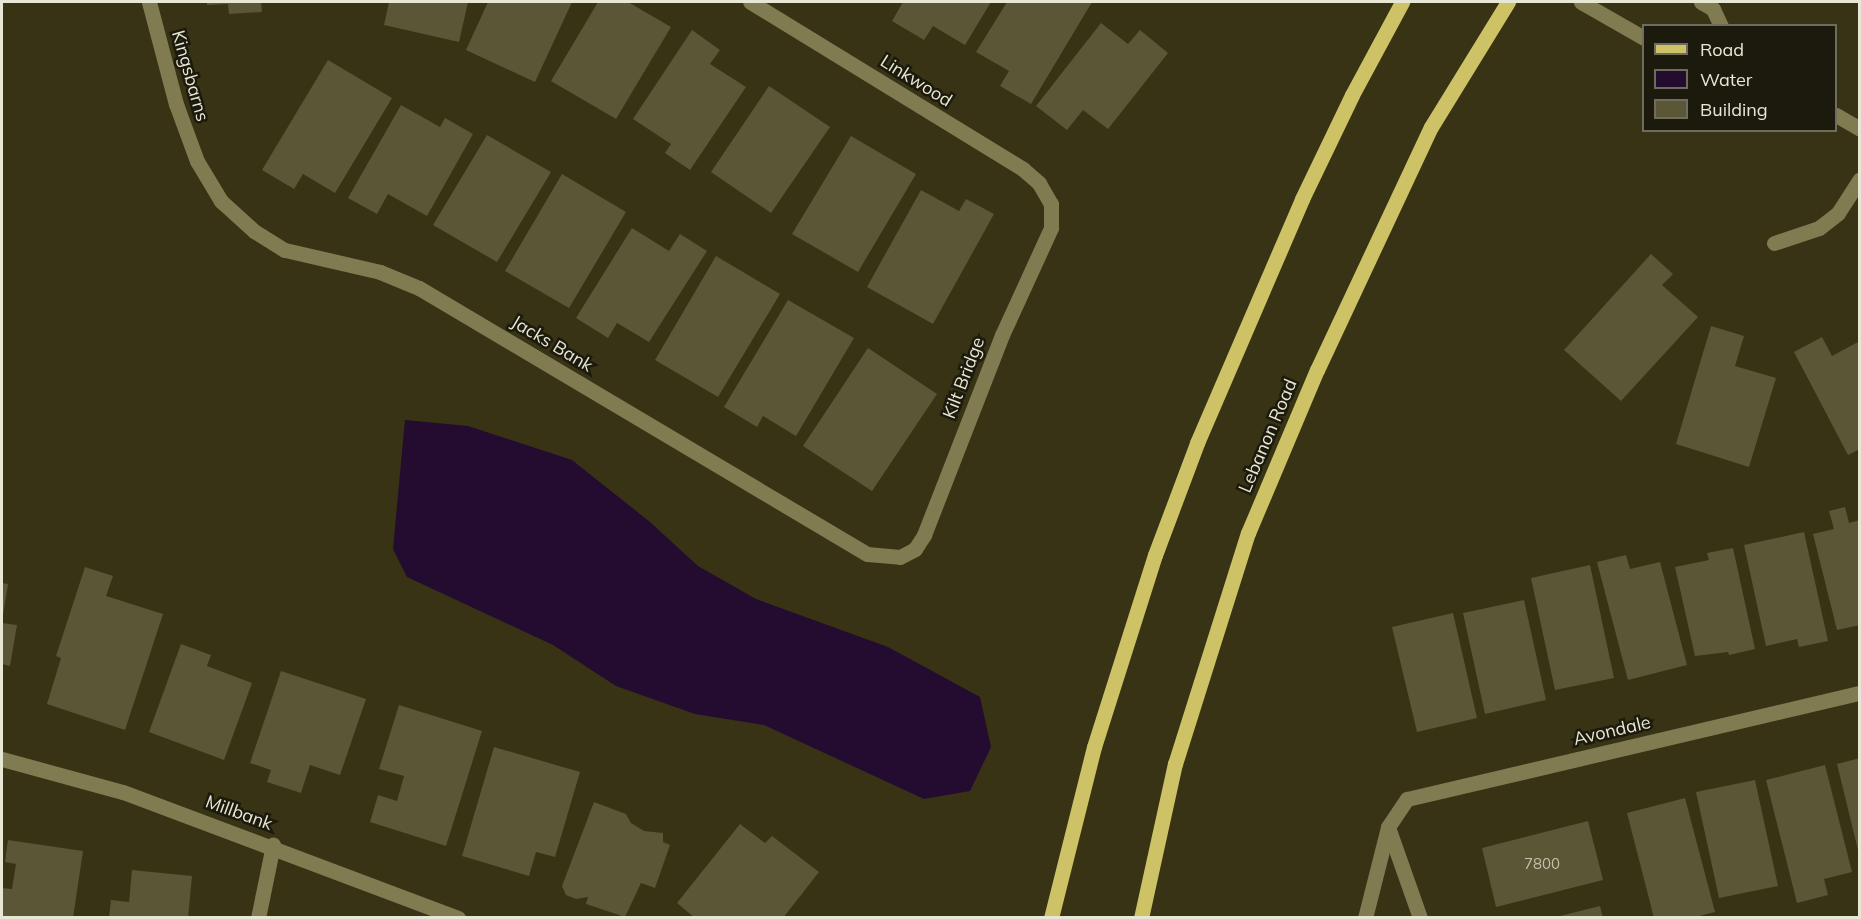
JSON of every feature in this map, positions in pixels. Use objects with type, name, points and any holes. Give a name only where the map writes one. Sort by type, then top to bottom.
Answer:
[{"type":"main road","points":[[1051,918],[1094,747],[1155,555],[1197,442],[1302,199],[1352,95],[1402,2]]},
{"type":"main road","name":"Lebanon Road","points":[[1141,918],[1175,764],[1248,533],[1317,370],[1431,127],[1508,2]]},
{"type":"street","name":"Kingsbarns","points":[[149,2],[176,104],[197,161]]},
{"type":"street","name":"Linkwood","points":[[750,2],[1023,169],[1039,183],[1052,204]]},
{"type":"street","points":[[1581,2],[1642,37]]},
{"type":"street","points":[[1701,2],[1713,9],[1719,24]]},
{"type":"street","points":[[1837,116],[1860,129]]},
{"type":"street","name":"Jacks Bank","points":[[197,161],[229,210],[269,242],[304,255],[380,272],[419,288],[867,554],[900,557]]},
{"type":"street","points":[[1774,243],[1819,228],[1838,213],[1860,179]]},
{"type":"street","name":"Kilt Bridge","points":[[900,557],[915,549],[927,528],[1002,335],[1051,228],[1052,204]]},
{"type":"street","name":"Avondale","points":[[1388,827],[1407,800],[1417,795],[1860,693]]},
{"type":"street","name":"Millbank","points":[[2,759],[123,792],[273,845],[372,888],[458,918]]},
{"type":"street","points":[[1365,918],[1388,827]]},
{"type":"street","points":[[1388,827],[1420,918]]},
{"type":"street","points":[[258,918],[273,845]]},
{"type":"water","points":[[405,420],[468,426],[572,460],[650,522],[698,566],[756,599],[888,647],[980,697],[991,747],[970,791],[924,799],[764,725],[695,714],[616,686],[553,645],[407,577],[393,549]]},
{"type":"building","points":[[207,2],[261,2],[262,12],[229,14],[228,4],[207,5]]},
{"type":"building","points":[[389,2],[468,2],[459,42],[384,25]]},
{"type":"building","points":[[488,2],[572,2],[535,82],[466,50]]},
{"type":"building","points":[[598,2],[628,2],[671,27],[616,119],[551,81]]},
{"type":"building","points":[[903,2],[991,2],[965,45],[933,26],[924,40],[892,21]]},
{"type":"building","points":[[1007,2],[1092,2],[1031,104],[1000,86],[1009,71],[976,52]]},
{"type":"building","points":[[1101,23],[1128,44],[1140,30],[1168,53],[1108,129],[1083,110],[1067,130],[1036,106]]},
{"type":"building","points":[[692,30],[720,50],[710,64],[746,87],[690,170],[665,153],[671,144],[633,119]]},
{"type":"building","points":[[328,60],[392,98],[335,193],[303,174],[294,189],[262,170]]},
{"type":"building","points":[[769,86],[830,127],[771,213],[711,172]]},
{"type":"building","points":[[401,105],[440,127],[445,118],[473,134],[427,216],[388,194],[377,214],[348,198]]},
{"type":"building","points":[[487,135],[551,172],[497,262],[433,225]]},
{"type":"building","points":[[851,136],[916,174],[858,272],[792,234]]},
{"type":"building","points":[[562,174],[626,212],[569,308],[505,271]]},
{"type":"building","points":[[921,190],[959,211],[966,199],[994,214],[933,324],[867,287]]},
{"type":"building","points":[[632,228],[669,251],[680,234],[707,251],[649,342],[617,323],[608,338],[576,318]]},
{"type":"building","points":[[1651,254],[1673,274],[1662,285],[1698,317],[1621,401],[1564,350]]},
{"type":"building","points":[[716,256],[780,294],[718,397],[655,360]]},
{"type":"building","points":[[788,300],[854,338],[796,436],[763,416],[757,427],[724,407]]},
{"type":"building","points":[[1711,326],[1744,336],[1735,366],[1776,378],[1749,467],[1676,444]]},
{"type":"building","points":[[1822,337],[1832,356],[1860,341],[1860,449],[1848,455],[1794,352]]},
{"type":"building","points":[[868,348],[937,394],[872,491],[803,446]]},
{"type":"building","points":[[1845,507],[1849,523],[1860,520],[1860,625],[1837,630],[1813,534],[1834,529],[1829,511]]},
{"type":"building","points":[[1804,532],[1828,641],[1799,647],[1797,639],[1766,646],[1744,545]]},
{"type":"building","points":[[1733,548],[1755,649],[1729,655],[1728,652],[1695,656],[1675,567],[1709,560],[1707,553]]},
{"type":"building","points":[[1626,555],[1630,569],[1660,562],[1687,665],[1628,680],[1597,562]]},
{"type":"building","points":[[1590,565],[1614,678],[1555,690],[1531,578]]},
{"type":"building","points":[[85,567],[113,576],[106,596],[163,614],[125,730],[47,704],[61,658],[56,656]]},
{"type":"building","points":[[2,583],[8,584],[3,615],[2,614]]},
{"type":"building","points":[[1524,600],[1546,700],[1485,714],[1463,613]]},
{"type":"building","points":[[1453,613],[1477,718],[1417,732],[1392,627]]},
{"type":"building","points":[[2,623],[17,625],[10,666],[2,664]]},
{"type":"building","points":[[181,644],[211,655],[207,666],[252,683],[224,760],[149,732]]},
{"type":"building","points":[[281,671],[366,699],[340,775],[310,765],[301,793],[267,782],[271,770],[250,763]]},
{"type":"building","points":[[399,705],[482,731],[446,846],[370,822],[378,795],[397,801],[404,776],[379,769]]},
{"type":"building","points":[[494,747],[580,772],[555,857],[536,852],[529,876],[462,856]]},
{"type":"building","points":[[1860,758],[1860,854],[1859,854],[1837,764]]},
{"type":"building","points":[[1825,765],[1852,872],[1824,879],[1828,895],[1797,903],[1766,780]]},
{"type":"building","points":[[1755,780],[1778,886],[1719,898],[1696,792]]},
{"type":"building","points":[[1685,798],[1715,912],[1691,918],[1654,918],[1627,813]]},
{"type":"building","points":[[594,802],[626,814],[631,823],[644,831],[663,833],[663,842],[670,845],[655,888],[641,883],[625,917],[586,904],[588,897],[576,899],[566,895],[562,886]]},
{"type":"building","points":[[1588,821],[1603,880],[1496,907],[1482,848]]},
{"type":"building","points":[[740,824],[765,843],[772,836],[819,872],[783,918],[695,918],[677,903]]},
{"type":"building","points":[[8,840],[83,851],[73,918],[2,918],[2,888],[12,889],[16,864],[5,862]]},
{"type":"building","points":[[132,870],[192,876],[188,918],[109,918],[111,900],[129,902]]},
{"type":"building","points":[[1600,906],[1603,918],[1556,918],[1556,917]]}]
